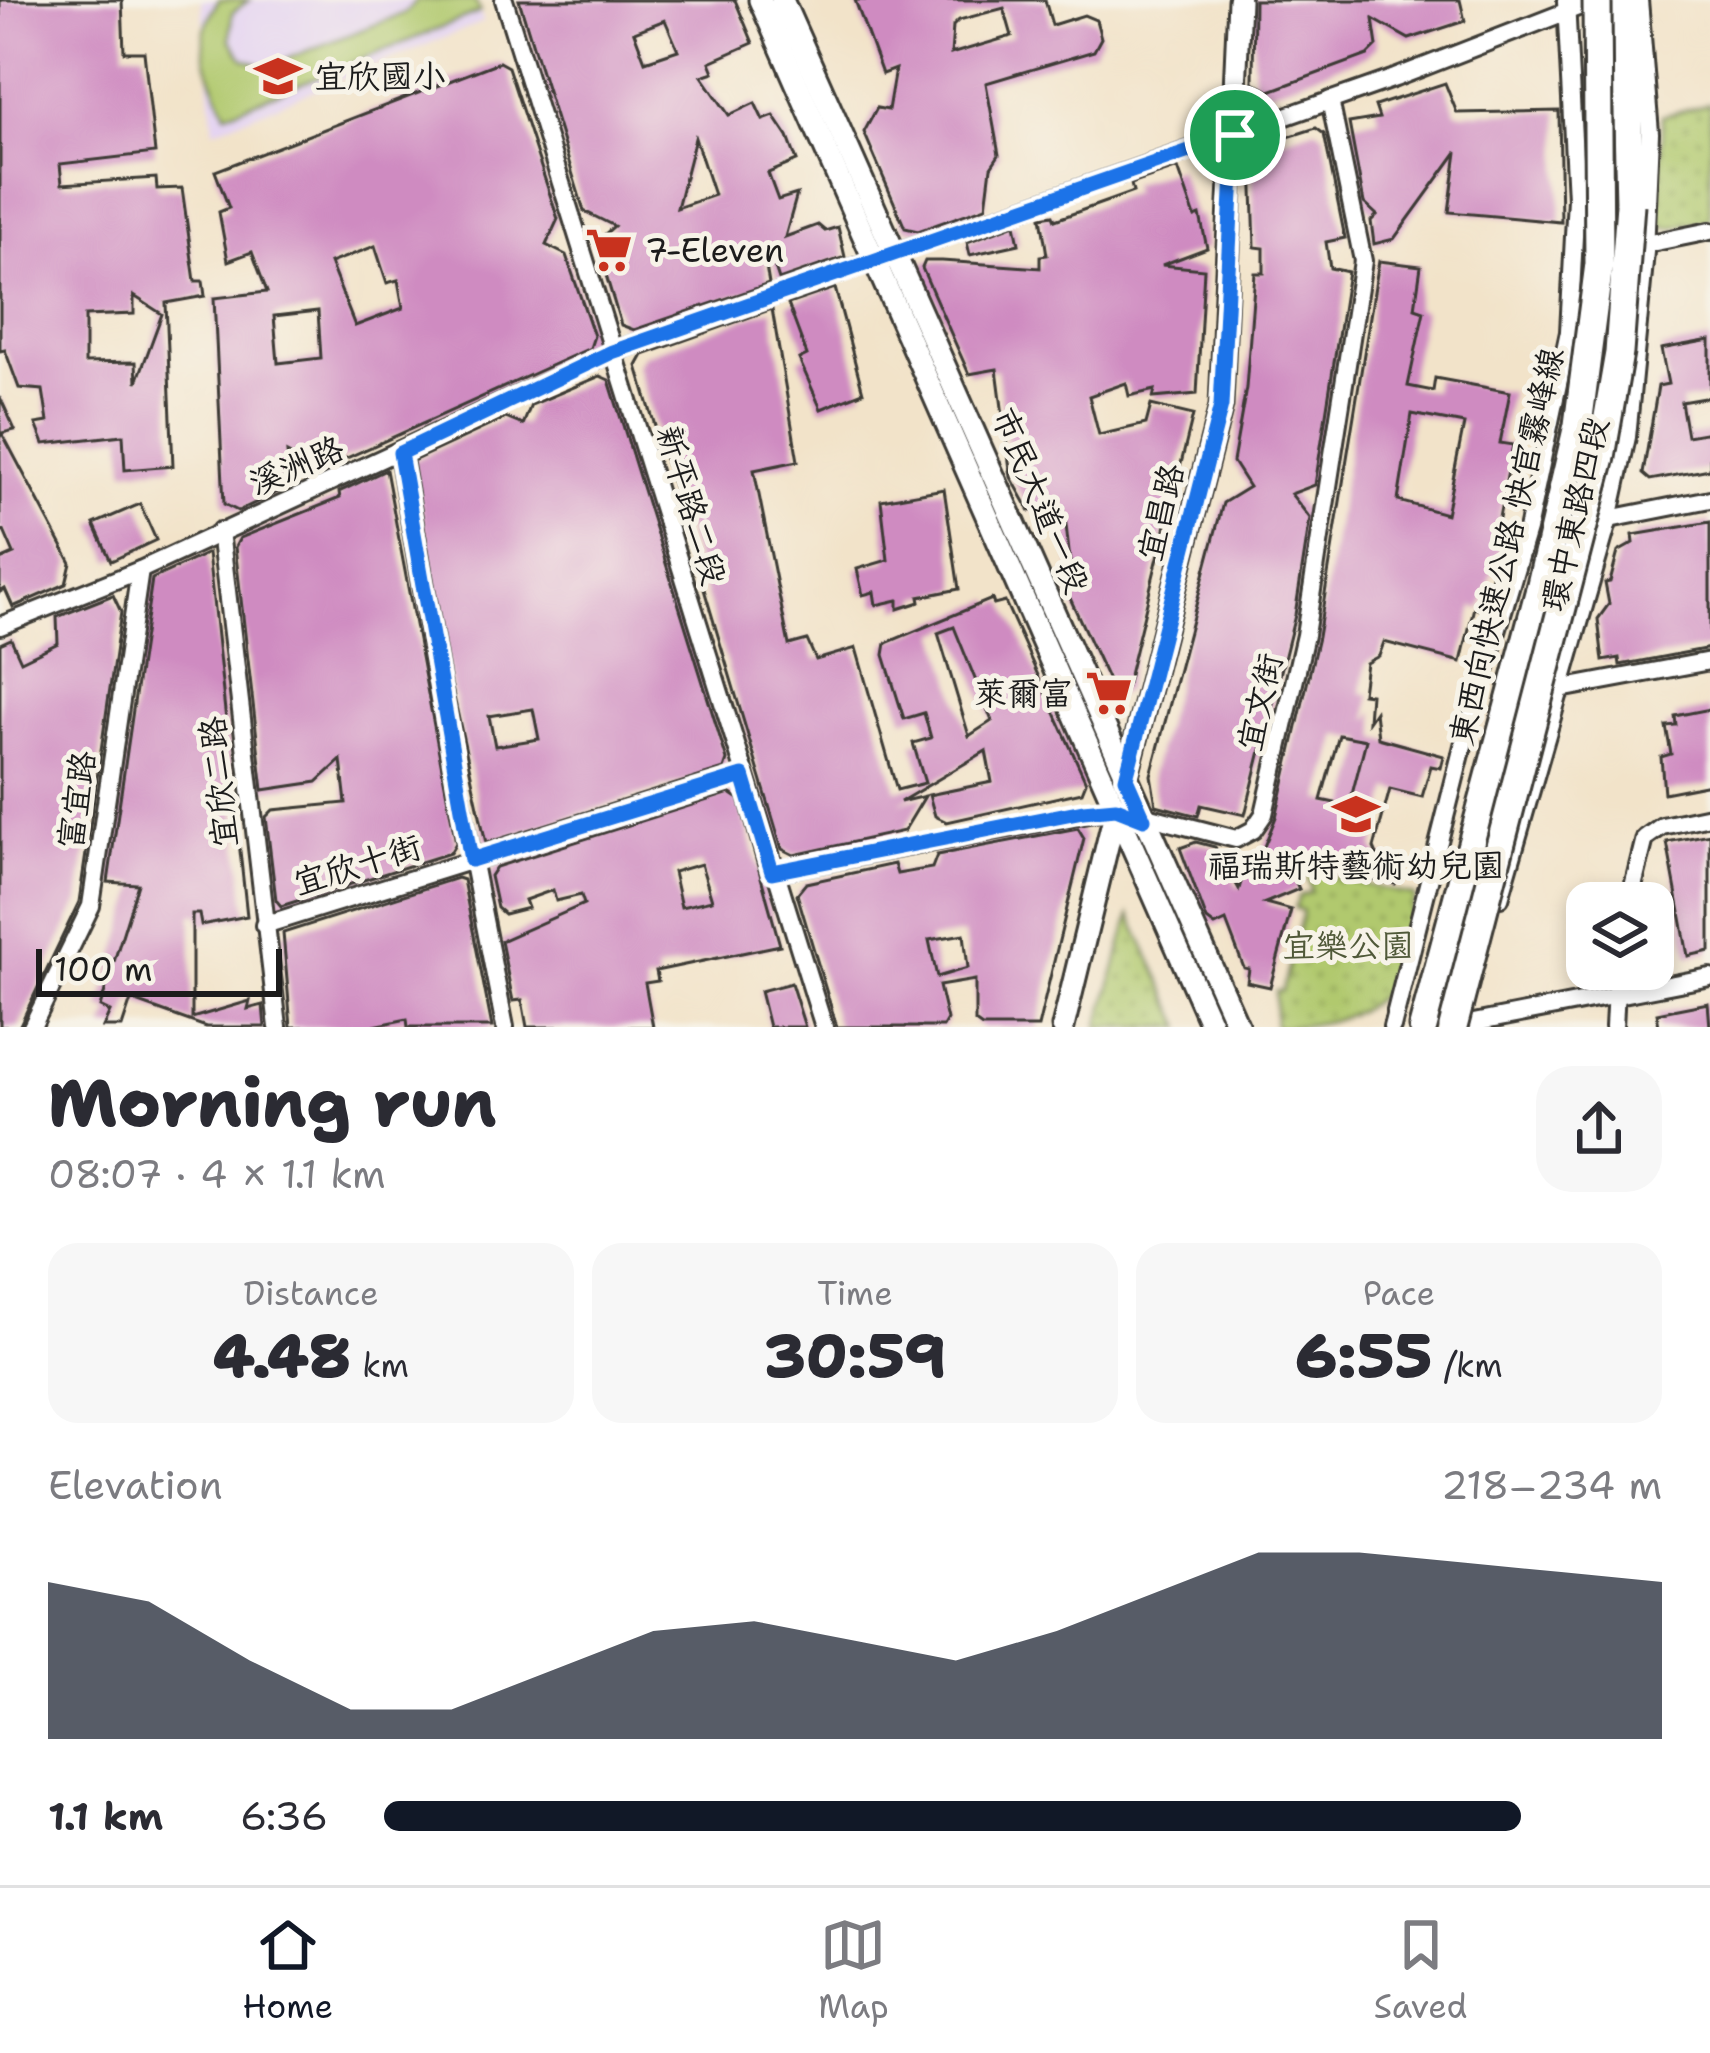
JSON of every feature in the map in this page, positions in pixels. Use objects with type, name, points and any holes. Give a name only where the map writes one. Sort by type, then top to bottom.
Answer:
[{"type":"highway","name":"東西向快速公路 快官霧峰線","points":[[1423,1027],[1540,589],[1578,425],[1599,264],[1596,0]]},
{"type":"highway","name":"東西向快速公路 快官霧峰線","points":[[1458,1026],[1601,457],[1619,353],[1630,204],[1625,0]]},
{"type":"street","name":"新平路二段","points":[[504,0],[824,1027]]},
{"type":"street","name":"市民大道一段","points":[[760,0],[887,258],[1238,1027]]},
{"type":"street","name":"市民大道一段","points":[[782,0],[1211,1027]]},
{"type":"street","name":"宜昌路","points":[[1063,1027],[1221,406],[1239,0]]},
{"type":"street","name":"溪洲路","points":[[0,626],[140,570],[612,352],[1235,135],[1567,5],[1596,0]]},
{"type":"street","name":"環中東路四段","points":[[1458,1026],[1609,519],[1627,437],[1646,244],[1650,133],[1639,0]]},
{"type":"street","name":"環中東路四段","points":[[1392,1027],[1465,738],[1527,530],[1569,332],[1576,198],[1567,5]]},
{"type":"street","name":"宜文街","points":[[1116,808],[1144,819],[1236,839],[1253,830],[1264,814],[1305,635],[1363,261],[1330,100]]},
{"type":"street","points":[[1646,244],[1710,231]]},
{"type":"street","points":[[400,453],[505,1027]]},
{"type":"street","points":[[1527,530],[1710,499]]},
{"type":"street","name":"宜欣二路","points":[[220,531],[278,1027]]},
{"type":"street","name":"富宜路","points":[[32,1027],[91,905],[140,570]]},
{"type":"street","points":[[1560,689],[1710,661]]},
{"type":"street","name":"宜欣十街","points":[[264,925],[743,776]]},
{"type":"street","points":[[772,872],[1116,808]]},
{"type":"street","points":[[1634,882],[1645,838],[1662,826],[1710,816]]},
{"type":"street","points":[[1458,1026],[1710,977]]},
{"type":"street","points":[[1613,990],[1614,1027]]},
{"type":"shaded area","name":"宜欣國小","points":[[201,0],[476,0],[483,22],[214,130]]},
{"type":"green space","points":[[219,0],[249,0],[232,13],[230,39],[244,59],[266,67],[405,13],[417,0],[474,0],[481,12],[226,113],[208,69],[204,42]]},
{"type":"green space","points":[[1710,103],[1710,219],[1671,228],[1659,225],[1662,116]]},
{"type":"green space","name":"宜樂公園","points":[[1306,871],[1415,896],[1401,960],[1383,993],[1340,1018],[1274,1027],[1276,991],[1282,991],[1303,911],[1295,908],[1299,896],[1311,892]]},
{"type":"green space","points":[[1130,915],[1183,1027],[1099,1027]]},
{"type":"building","points":[[0,0],[122,0],[124,52],[144,52],[155,153],[60,164],[62,184],[156,178],[157,189],[182,188],[195,281],[203,281],[205,296],[166,303],[173,466],[125,470],[123,435],[44,444],[36,424],[48,422],[43,390],[19,388],[5,350],[0,351]],"holes":[[[134,296],[162,314],[137,382],[136,362],[85,363],[85,316],[134,314]]]},
{"type":"building","points":[[519,0],[735,0],[753,43],[710,62],[714,72],[702,76],[729,115],[755,103],[763,120],[774,116],[788,137],[797,161],[768,173],[778,200],[797,194],[785,237],[818,225],[825,231],[838,227],[845,257],[779,280],[772,259],[765,261],[769,284],[634,330],[621,325],[596,242],[614,226],[584,211]],"holes":[[[665,20],[678,50],[645,61],[634,32]],[[695,138],[714,195],[677,208]]]},
{"type":"building","points":[[855,0],[1045,0],[1052,25],[1084,15],[1096,20],[1101,38],[1094,51],[986,83],[999,155],[991,167],[986,207],[918,231],[905,228],[864,132],[877,108],[888,110],[895,69],[882,74]],"holes":[[[1004,8],[1012,36],[951,54],[953,26],[959,20]]]},
{"type":"building","points":[[1254,0],[1460,0],[1465,21],[1409,39],[1373,19],[1377,46],[1368,55],[1270,91],[1253,82]]},
{"type":"building","points":[[499,62],[508,67],[558,219],[546,245],[566,255],[594,336],[590,348],[320,470],[287,453],[289,473],[284,474],[282,490],[238,511],[224,504],[214,298],[267,292],[252,252],[228,261],[219,212],[229,208],[215,171]],"holes":[[[375,246],[387,283],[398,280],[403,308],[355,326],[330,263]],[[318,311],[321,358],[278,363],[274,316]]]},
{"type":"building","points":[[1445,83],[1457,113],[1559,111],[1561,222],[1449,212],[1457,152],[1394,239],[1374,244],[1371,221],[1377,215],[1364,203],[1349,123],[1379,118],[1375,106]]},
{"type":"building","points":[[1316,128],[1324,134],[1345,238],[1326,242],[1330,268],[1348,272],[1315,485],[1291,494],[1310,518],[1295,615],[1245,815],[1201,805],[1198,816],[1156,805],[1151,775],[1223,503],[1249,487],[1233,462],[1246,388],[1255,273],[1264,273],[1264,248],[1255,247],[1252,161],[1263,145]]},
{"type":"building","points":[[1178,168],[1195,217],[1200,215],[1207,248],[1162,265],[1204,269],[1197,394],[1153,398],[1155,390],[1129,396],[1126,383],[1089,396],[1099,435],[1146,424],[1151,405],[1193,415],[1125,691],[1115,696],[1063,583],[1072,579],[1064,507],[1030,511],[1011,477],[997,369],[969,374],[922,268],[925,261],[942,261],[1040,268],[1040,256],[1047,255],[1041,217],[1053,215],[1055,220],[1133,192],[1131,184]]},
{"type":"building","points":[[1015,224],[1019,244],[970,255],[967,242]]},
{"type":"building","points":[[1379,261],[1421,266],[1415,308],[1424,311],[1408,386],[1433,391],[1435,378],[1510,392],[1500,443],[1513,445],[1497,528],[1503,537],[1481,609],[1474,607],[1461,662],[1384,642],[1379,656],[1366,663],[1362,693],[1370,694],[1368,721],[1375,711],[1378,738],[1444,756],[1441,768],[1431,766],[1422,797],[1390,789],[1374,848],[1377,855],[1400,862],[1395,884],[1286,861],[1299,889],[1265,903],[1291,910],[1270,987],[1247,982],[1249,969],[1244,968],[1226,921],[1215,926],[1207,920],[1180,848],[1196,842],[1215,847],[1239,889],[1242,879],[1285,860],[1261,854],[1276,817],[1318,637]],"holes":[[[1412,414],[1464,424],[1446,514],[1398,501]],[[1339,735],[1366,740],[1349,806],[1321,800]]]},
{"type":"building","points":[[835,288],[863,392],[821,409],[799,359],[807,355],[788,304]]},
{"type":"building","points":[[772,309],[798,461],[754,470],[789,645],[807,640],[816,660],[856,648],[897,790],[925,783],[913,743],[931,738],[924,713],[904,719],[884,655],[886,643],[992,599],[994,605],[1005,602],[1086,782],[1082,792],[947,822],[935,816],[929,795],[992,782],[986,751],[900,802],[925,796],[904,831],[794,855],[782,849],[637,366],[643,355]],"holes":[[[954,627],[992,721],[969,736],[938,633]]]},
{"type":"building","points":[[1710,340],[1710,397],[1681,402],[1687,436],[1710,432],[1710,469],[1650,480],[1643,474],[1658,386],[1668,384],[1661,349]]},
{"type":"building","points":[[600,376],[609,380],[727,760],[724,769],[486,843],[451,683],[413,461],[506,418],[523,425],[531,405]],"holes":[[[533,709],[539,739],[495,746],[489,716]]]},
{"type":"building","points":[[0,397],[15,430],[2,433],[71,563],[66,584],[13,607],[5,589],[0,592],[0,560],[14,554],[4,531],[0,533]]},
{"type":"building","points":[[386,470],[456,843],[450,853],[281,906],[276,900],[266,817],[273,810],[346,803],[341,760],[317,782],[263,790],[235,547],[240,538],[340,498],[339,492]]},
{"type":"building","points":[[944,489],[959,589],[919,597],[920,602],[898,609],[898,600],[876,605],[874,592],[863,595],[857,569],[888,560],[881,500]]},
{"type":"building","points":[[140,504],[156,540],[111,561],[94,524]]},
{"type":"building","points":[[1710,522],[1710,648],[1620,665],[1619,658],[1603,661],[1598,619],[1609,604],[1605,583],[1610,582],[1618,552],[1634,543],[1633,535]]},
{"type":"building","points":[[208,553],[247,916],[201,925],[199,914],[192,914],[192,1018],[250,1001],[248,1009],[263,1005],[265,1027],[206,1027],[131,1000],[122,1027],[103,1027],[110,1012],[100,1007],[138,884],[108,882],[152,579]]},
{"type":"building","points":[[113,595],[121,612],[79,902],[19,1027],[0,1027],[0,644],[11,639],[21,661],[58,643],[57,617]]},
{"type":"building","points":[[1710,709],[1710,784],[1664,793],[1661,757],[1671,754],[1666,726],[1676,725],[1675,716]]},
{"type":"building","points":[[730,793],[739,799],[780,945],[656,971],[658,981],[645,983],[653,1027],[527,1027],[522,1000],[513,1001],[501,941],[584,904],[581,895],[556,901],[553,890],[525,900],[528,908],[504,914],[497,908],[490,876],[496,867]],"holes":[[[701,864],[712,900],[681,907],[673,872]]]},
{"type":"building","points":[[1078,828],[1084,838],[1038,1027],[982,1027],[975,1022],[975,980],[939,986],[947,1020],[943,1027],[837,1027],[797,894],[806,883],[894,864],[897,874],[932,868],[937,855]],"holes":[[[964,934],[968,968],[937,977],[929,940]]]},
{"type":"building","points":[[1710,834],[1710,951],[1688,956],[1667,842]]},
{"type":"building","points":[[457,878],[463,880],[492,1027],[408,1027],[407,1019],[369,1027],[291,1027],[283,933]]},
{"type":"building","points":[[791,983],[805,1027],[769,1027],[760,991]]},
{"type":"building","points":[[1708,1003],[1710,1027],[1659,1027],[1657,1013]]},
{"type":"place","name":"宜欣國小","points":[[278,76]]},
{"type":"place","name":"7-Eleven","points":[[609,250]]},
{"type":"place","name":"萊爾富","points":[[1109,693]]},
{"type":"place","name":"福瑞斯特藝術幼兒園","points":[[1356,814]]},
{"type":"route","points":[[1235,135],[1221,406],[1126,778],[1144,819],[1116,808],[1083,811],[772,872],[743,776],[471,860],[400,453],[612,352],[1235,135]]}]
